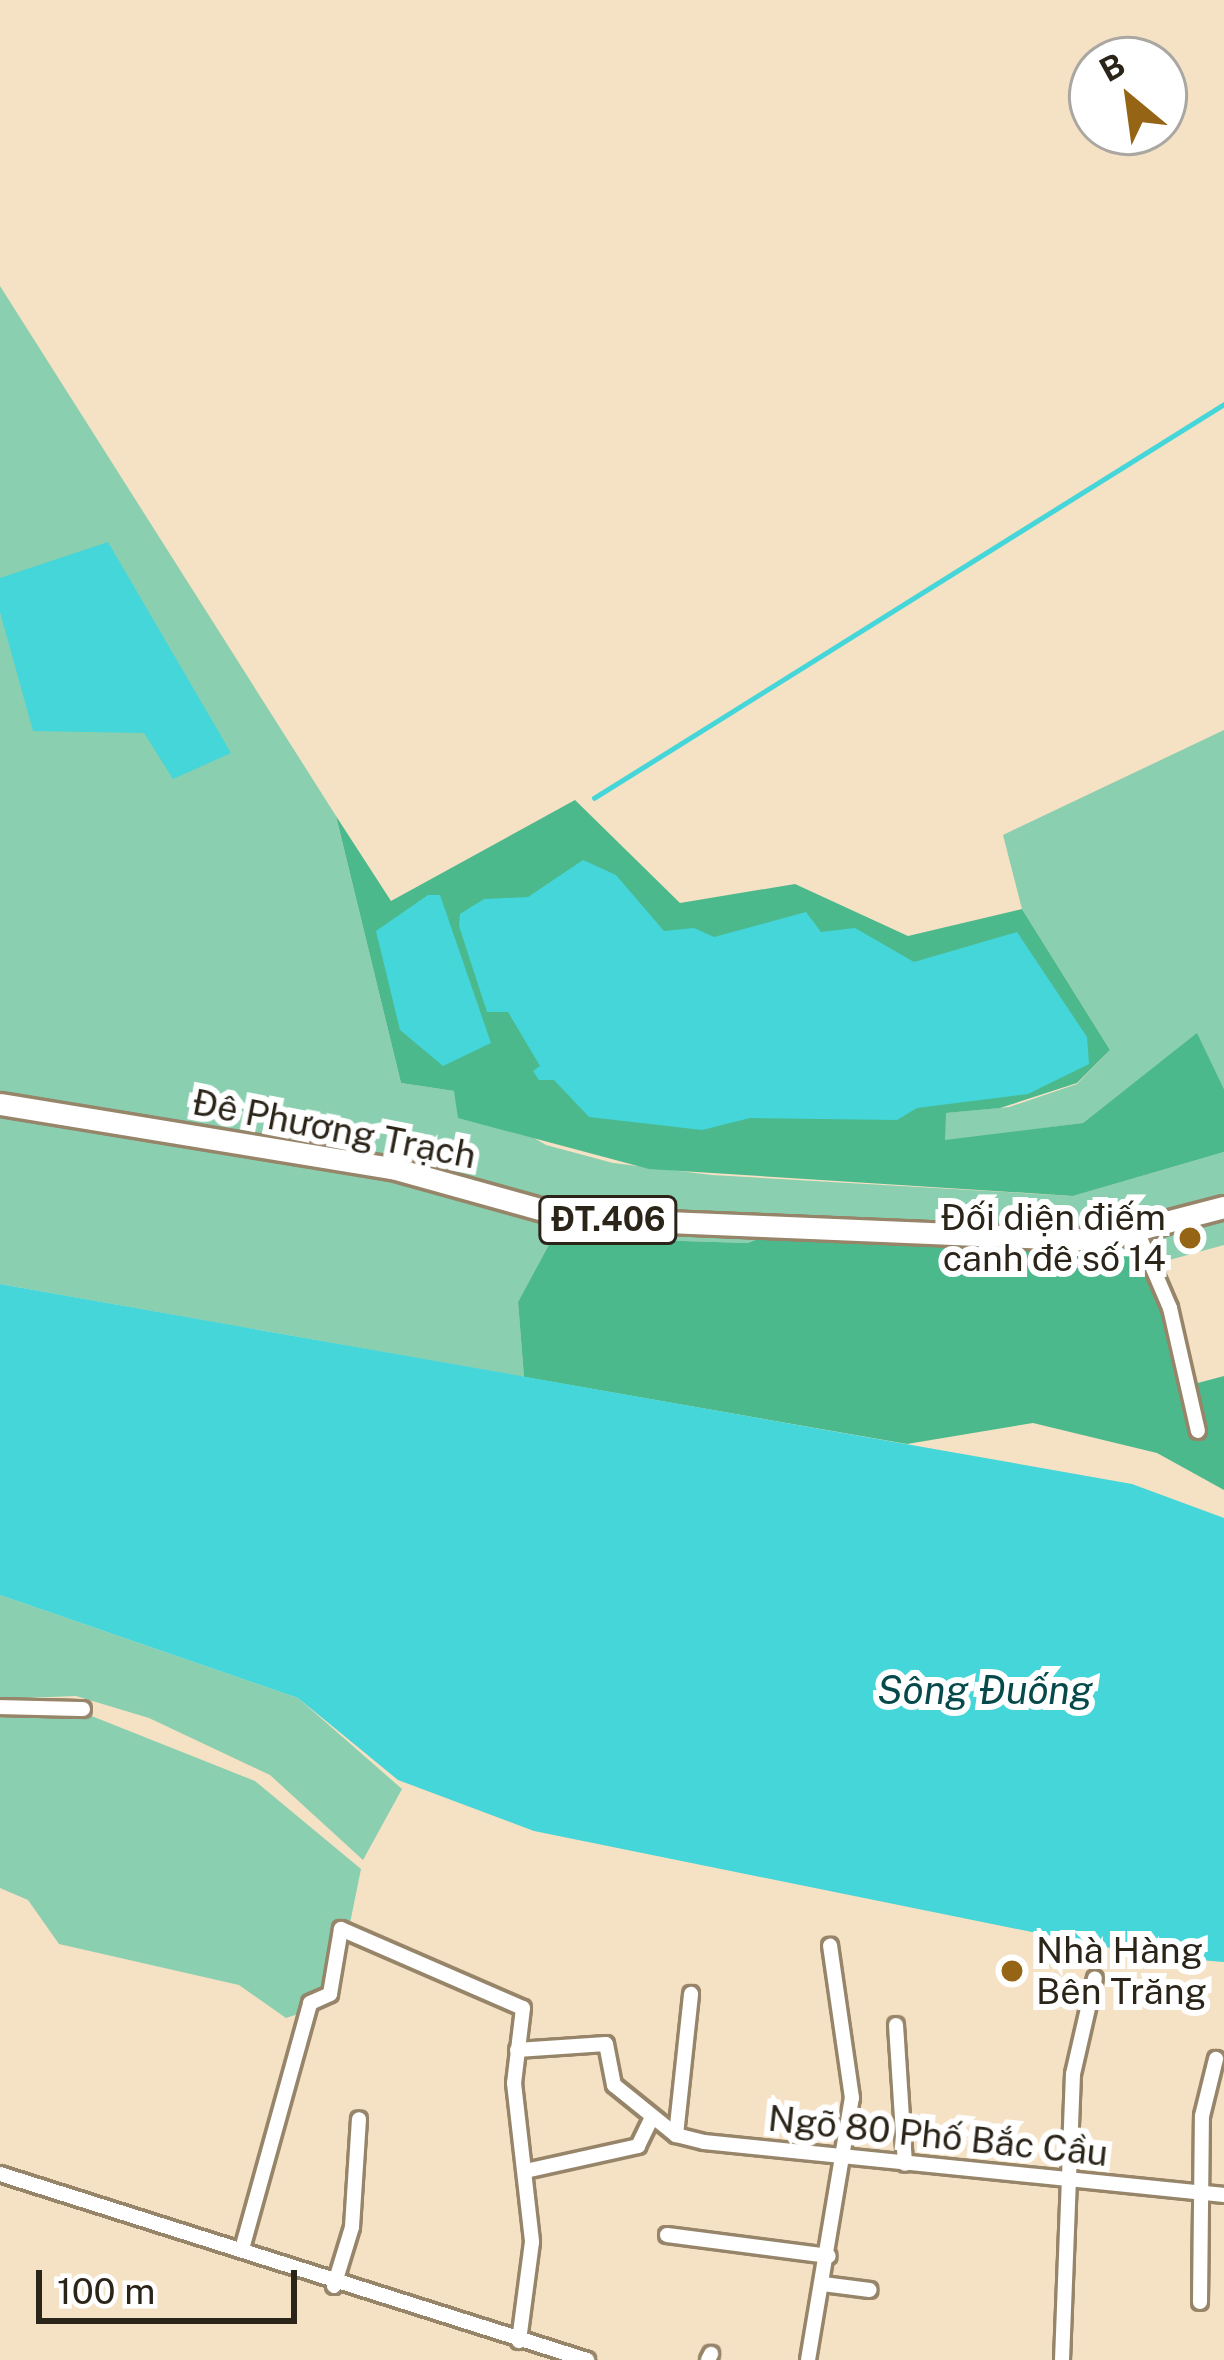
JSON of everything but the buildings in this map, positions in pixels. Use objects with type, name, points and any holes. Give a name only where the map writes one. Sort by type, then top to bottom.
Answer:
[{"type":"main road","name":"Đê Phương Trạch","points":[[0,1104],[392,1168],[572,1218],[1097,1240],[1224,1207]]},
{"type":"street","points":[[1137,1231],[1170,1307],[1198,1431]]},
{"type":"street","points":[[0,1707],[83,1709]]},
{"type":"street","points":[[242,2248],[310,2003],[330,1994],[341,1929],[523,2008],[514,2083],[530,2170],[532,2242],[519,2341]]},
{"type":"street","points":[[808,2360],[846,2157],[852,2098],[830,1946]]},
{"type":"street","points":[[1062,2360],[1073,2074],[1095,1978]]},
{"type":"street","points":[[676,2135],[691,1994]]},
{"type":"street","points":[[896,2025],[904,2164]]},
{"type":"street","name":"Ngõ 80 Phố Bắc Cầu","points":[[517,2050],[606,2044],[614,2085],[676,2135],[904,2164],[1224,2195]]},
{"type":"street","points":[[1200,2302],[1202,2116],[1216,2059]]},
{"type":"street","points":[[530,2170],[638,2146],[652,2119]]},
{"type":"street","points":[[334,2286],[352,2227],[359,2120]]},
{"type":"street","points":[[0,2174],[242,2248],[334,2286],[586,2360]]},
{"type":"street","points":[[668,2235],[829,2256]]},
{"type":"street","points":[[824,2284],[870,2290]]},
{"type":"green space","points":[[0,286],[336,816],[401,1083],[454,1091],[546,1145],[613,1163],[712,1175],[1073,1196],[1224,1152],[1224,1245],[1151,1265],[786,1227],[748,1243],[553,1237],[518,1302],[524,1377],[0,1284]]},
{"type":"green space","points":[[1224,730],[1224,1089],[1197,1034],[1083,1123],[944,1141],[945,1113],[1009,1107],[1077,1084],[1110,1050],[1022,909],[1003,835]]},
{"type":"green space","points":[[575,800],[680,903],[795,884],[908,936],[1022,909],[1110,1050],[1077,1083],[1000,1108],[946,1113],[945,1140],[1083,1123],[1197,1033],[1224,1089],[1224,1152],[1073,1196],[649,1169],[458,1118],[454,1091],[401,1083],[336,816],[391,901]]},
{"type":"green space","points":[[786,1227],[1137,1231],[1194,1384],[1224,1376],[1224,1490],[1157,1453],[1033,1423],[907,1444],[524,1377],[518,1302],[553,1237],[748,1243]]},
{"type":"green space","points":[[0,1595],[298,1698],[402,1789],[363,1860],[270,1775],[149,1718],[76,1696],[0,1699]]},
{"type":"green space","points":[[0,1712],[84,1713],[255,1781],[361,1869],[334,2002],[286,2018],[239,1985],[59,1944],[28,1900],[0,1888]]},
{"type":"water","points":[[108,542],[231,753],[173,779],[144,733],[33,731],[0,612],[0,578]]},
{"type":"water","points":[[583,860],[616,875],[664,931],[694,928],[714,937],[806,912],[821,932],[855,928],[914,962],[1017,932],[1087,1037],[1089,1064],[1028,1094],[917,1108],[897,1120],[750,1118],[702,1130],[589,1117],[554,1080],[539,1080],[533,1071],[540,1066],[508,1012],[487,1012],[459,926],[460,914],[484,899],[528,897]]},
{"type":"water","points":[[428,895],[440,895],[491,1043],[443,1066],[400,1030],[376,931]]},
{"type":"water","name":"Sông Đuống","points":[[0,1284],[1132,1484],[1224,1518],[1224,1962],[1150,1956],[534,1831],[398,1780],[298,1698],[0,1595]]},
{"type":"waterway","points":[[594,798],[1224,404]]},
{"type":"place","name":"Đối diện điếm canh đê số 14","points":[[1190,1238]]},
{"type":"place","name":"Nhà Hàng Bên Trăng","points":[[1012,1971]]}]
